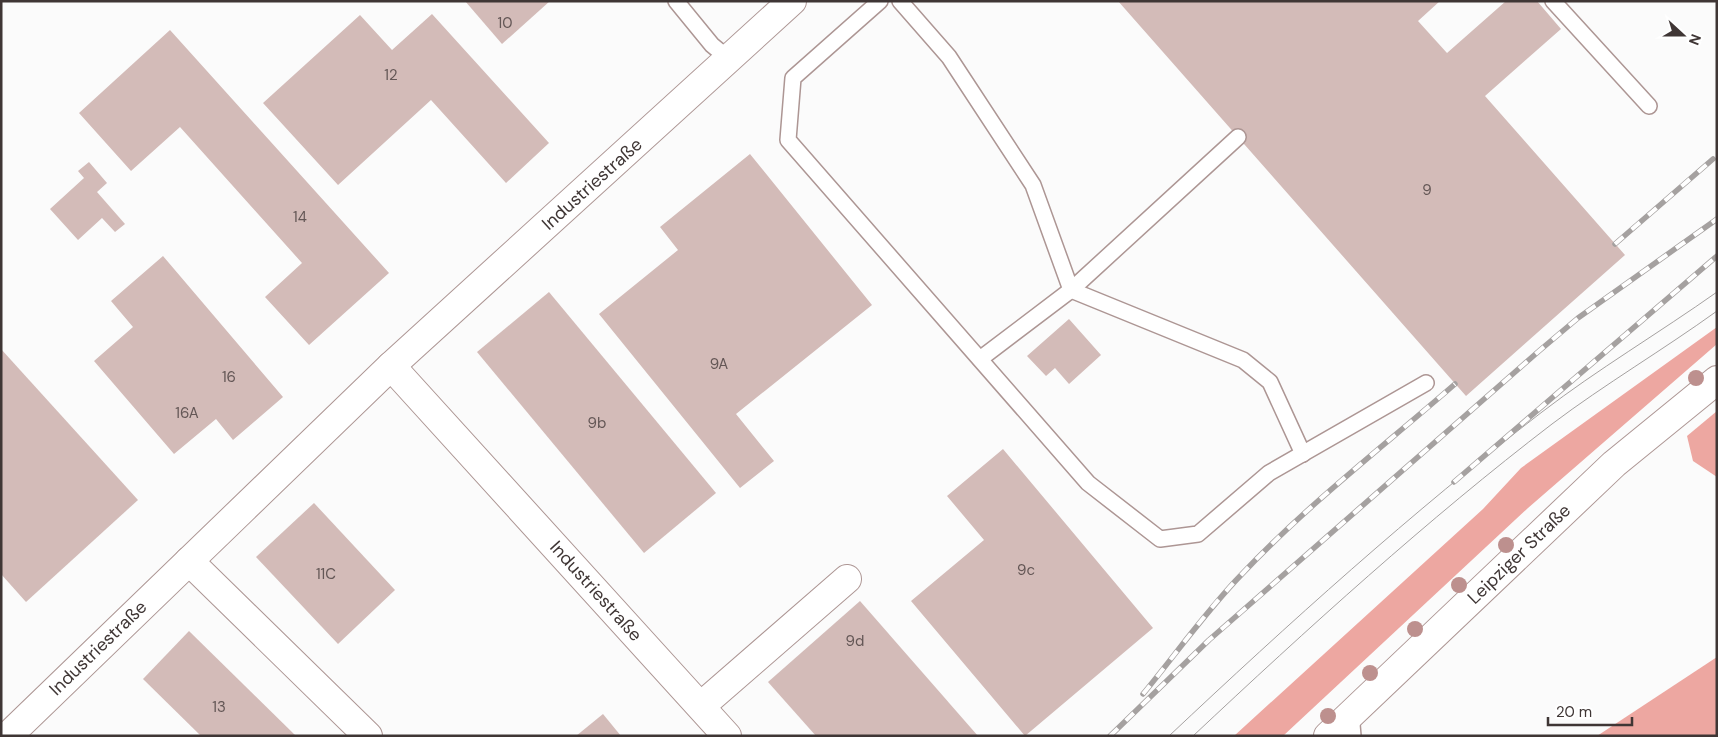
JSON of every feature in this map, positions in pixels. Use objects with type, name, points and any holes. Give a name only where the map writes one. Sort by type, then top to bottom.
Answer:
[{"type":"street","name":"Industriestraße","points":[[8,736],[391,366],[792,1]]},
{"type":"street","name":"Industriestraße","points":[[391,366],[728,736]]},
{"type":"street","name":"Leipziger Straße","points":[[1328,736],[1352,724],[1614,464],[1717,380]]},
{"type":"street","points":[[189,561],[368,736]]},
{"type":"street","points":[[701,706],[847,579]]},
{"type":"lane","points":[[676,1],[712,45],[729,60]]},
{"type":"lane","points":[[880,1],[793,78],[788,140],[1088,484],[1160,539],[1198,534],[1269,473],[1426,383]]},
{"type":"lane","points":[[900,1],[949,57],[1033,185],[1071,290],[1243,360],[1270,382],[1303,454]]},
{"type":"lane","points":[[1553,1],[1649,106]]},
{"type":"lane","points":[[980,359],[1071,290],[1238,137]]},
{"type":"shaded area","points":[[1717,327],[1717,344],[1528,508],[1283,736],[1234,736],[1483,509],[1521,468]]},
{"type":"shaded area","points":[[1717,411],[1717,477],[1693,461],[1687,436]]},
{"type":"shaded area","points":[[1717,657],[1717,736],[1597,736]]},
{"type":"building","points":[[465,1],[550,1],[502,44]]},
{"type":"building","points":[[1118,1],[1440,1],[1418,21],[1447,53],[1506,1],[1537,1],[1561,29],[1485,96],[1625,255],[1466,396]]},
{"type":"building","points":[[432,14],[549,143],[506,183],[431,100],[338,185],[263,103],[360,15],[392,50]]},
{"type":"building","points":[[170,30],[389,273],[309,345],[265,297],[302,263],[180,127],[131,171],[79,113]]},
{"type":"building","points":[[750,154],[872,305],[736,414],[774,461],[740,488],[599,314],[678,250],[660,227]]},
{"type":"building","points":[[89,162],[107,183],[97,192],[125,224],[115,232],[102,218],[78,240],[50,209],[84,178],[78,171]]},
{"type":"building","points":[[163,256],[283,397],[233,440],[216,419],[174,454],[94,361],[133,327],[111,301]]},
{"type":"building","points":[[549,292],[716,493],[644,553],[477,352]]},
{"type":"building","points":[[1069,319],[1101,355],[1069,384],[1055,368],[1046,376],[1027,356]]},
{"type":"building","points":[[1,349],[138,500],[26,602],[1,574]]},
{"type":"building","points":[[1003,449],[1153,628],[1025,736],[911,601],[984,540],[947,496]]},
{"type":"building","points":[[314,503],[395,590],[338,644],[256,557]]},
{"type":"building","points":[[860,601],[978,736],[816,736],[768,682]]},
{"type":"building","points":[[189,631],[296,736],[201,736],[143,679]]},
{"type":"building","points":[[603,714],[621,736],[576,736]]},
{"type":"tram line","points":[[1169,736],[1352,569],[1494,450],[1585,381],[1717,292]]},
{"type":"tram line","points":[[1193,736],[1369,575],[1506,460],[1572,409],[1717,311]]},
{"type":"railway","points":[[1615,244],[1713,159]]},
{"type":"railway","points":[[1110,736],[1209,640],[1539,351],[1578,318],[1717,219]]},
{"type":"railway","points":[[1454,482],[1717,256]]},
{"type":"railway","points":[[1143,694],[1216,603],[1292,524],[1455,384]]}]
